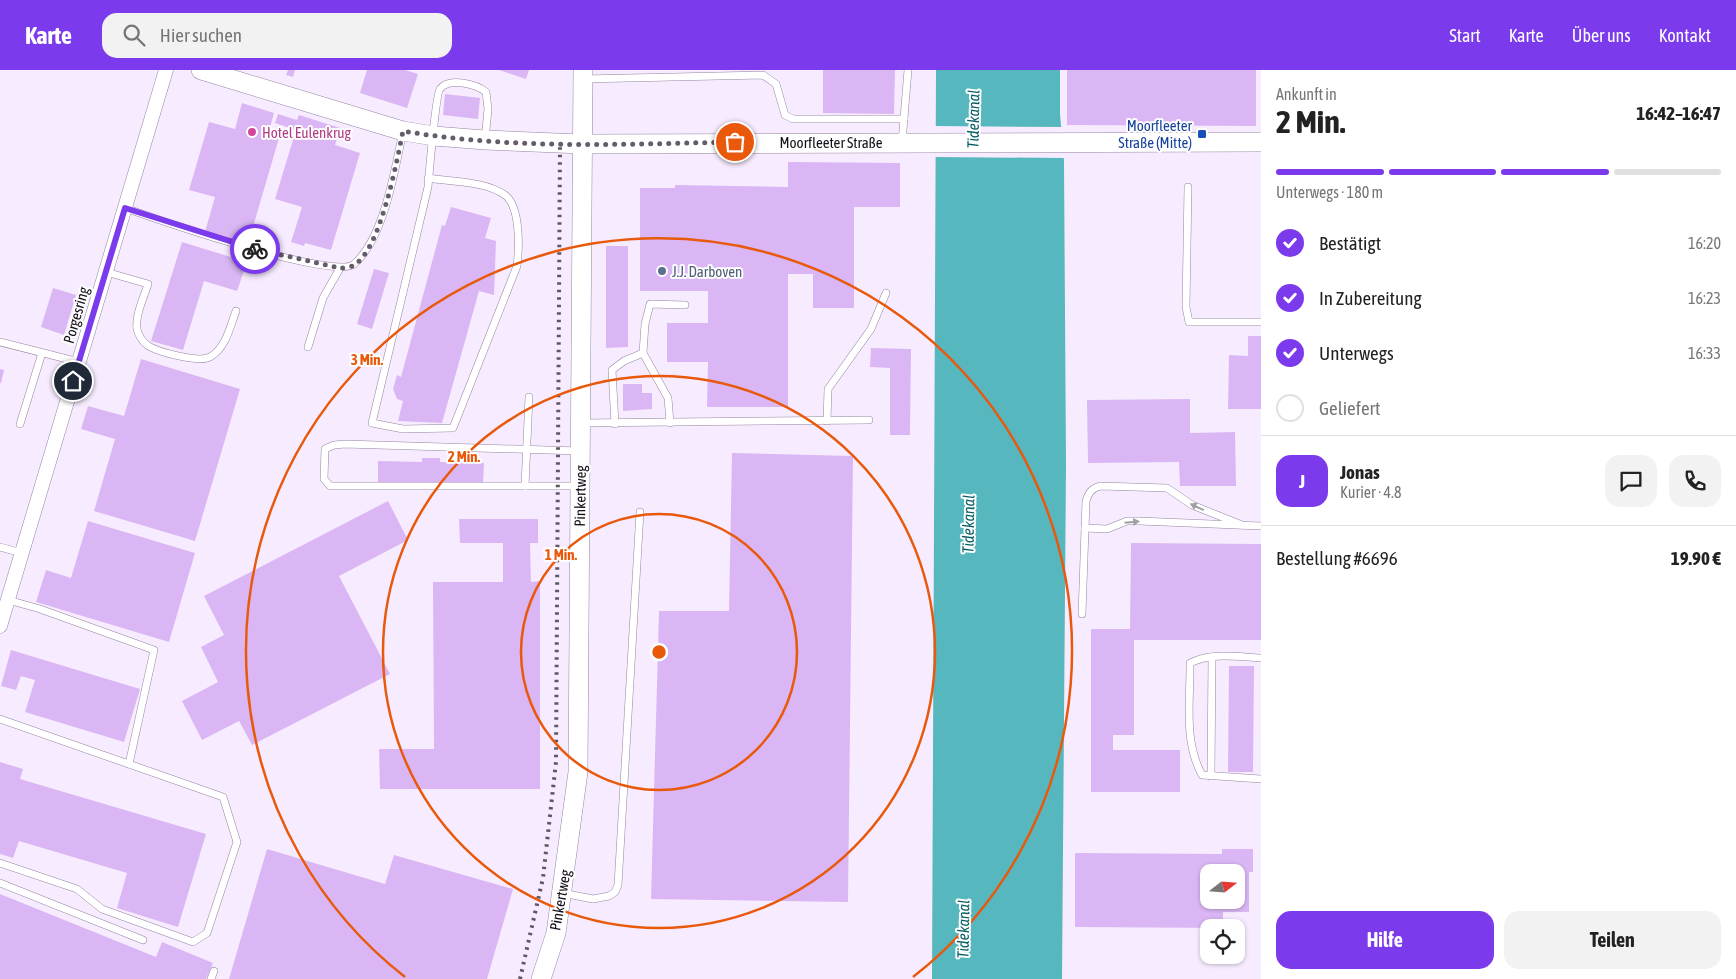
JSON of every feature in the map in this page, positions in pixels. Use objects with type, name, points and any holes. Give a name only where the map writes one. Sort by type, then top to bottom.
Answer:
[{"type":"street","name":"Porgesring","points":[[0,626],[166,70]]},
{"type":"street","name":"Moorfleeter Straße","points":[[208,71],[403,131],[434,136],[485,140],[582,144],[1261,142]]},
{"type":"street","name":"Pinkertweg","points":[[541,979],[556,933],[578,772],[583,74]]},
{"type":"lane","points":[[908,70],[904,119],[910,142]]},
{"type":"lane","points":[[583,74],[607,80],[763,75],[776,84],[785,115],[793,119],[904,119]]},
{"type":"lane","points":[[428,178],[488,187],[506,196],[514,210],[520,246],[516,266],[454,428],[403,429],[372,423],[428,178],[438,90],[449,82],[470,85],[486,92],[488,109],[485,140]]},
{"type":"lane","points":[[125,208],[228,242],[340,268],[352,266],[367,252],[384,211],[403,131]]},
{"type":"lane","points":[[1188,188],[1186,307],[1189,322],[1261,322]]},
{"type":"lane","points":[[308,347],[323,298],[340,268]]},
{"type":"lane","points":[[106,272],[148,284],[137,320],[137,329],[140,338],[148,346],[170,353],[198,360],[208,358],[217,351],[226,339],[236,311]]},
{"type":"lane","points":[[827,421],[828,389],[872,329],[886,293]]},
{"type":"lane","points":[[670,423],[668,398],[658,376],[643,353],[645,324],[650,304],[685,306]]},
{"type":"lane","points":[[0,342],[79,362]]},
{"type":"lane","points":[[20,424],[42,353]]},
{"type":"lane","points":[[614,424],[612,370],[624,361],[643,353]]},
{"type":"lane","points":[[525,486],[525,448],[529,397]]},
{"type":"lane","points":[[581,424],[869,420]]},
{"type":"lane","points":[[580,486],[330,486],[324,479],[325,450],[334,445],[525,448],[581,451]]},
{"type":"lane","points":[[1082,614],[1086,501],[1089,492],[1100,486],[1167,488],[1192,505],[1242,525]]},
{"type":"lane","points":[[562,893],[602,898],[615,892],[618,885],[640,512]]},
{"type":"lane","points":[[1085,528],[1107,529],[1127,522],[1140,521],[1261,526]]},
{"type":"lane","points":[[0,547],[22,553]]},
{"type":"lane","points":[[8,600],[40,609],[154,650],[128,764]]},
{"type":"lane","points":[[1211,776],[1212,657]]},
{"type":"lane","points":[[1261,658],[1212,657],[1199,658],[1190,663],[1192,752],[1202,775],[1261,780]]},
{"type":"lane","points":[[0,729],[1,720],[223,797],[238,842],[207,933],[194,942],[102,909],[77,889],[0,863]]},
{"type":"lane","points":[[0,884],[143,940]]},
{"type":"lane","points":[[211,979],[214,971]]},
{"type":"water","name":"Tidekanal","points":[[936,70],[1060,70],[1060,114],[1064,161],[1066,464],[1062,979],[932,979]]},
{"type":"pier","points":[[933,126],[1064,127],[1066,158],[933,157]]},
{"type":"building","points":[[288,70],[295,70],[293,77],[286,75]]},
{"type":"building","points":[[367,70],[405,70],[418,74],[407,108],[360,93]]},
{"type":"building","points":[[499,70],[529,70],[526,79]]},
{"type":"building","points":[[823,70],[895,70],[894,114],[823,113]]},
{"type":"building","points":[[1067,70],[1256,70],[1256,126],[1067,125]]},
{"type":"building","points":[[445,94],[480,98],[478,119],[443,115]]},
{"type":"building","points":[[242,103],[274,113],[268,135],[279,138],[248,244],[205,232],[215,197],[189,190],[209,122],[235,129]]},
{"type":"building","points":[[278,114],[297,120],[299,115],[340,128],[335,145],[360,153],[331,250],[305,243],[304,246],[291,242],[302,207],[275,199],[296,130],[275,123]]},
{"type":"building","points":[[788,162],[900,163],[900,207],[854,207],[854,308],[813,308],[813,274],[788,274],[788,407],[707,407],[708,362],[667,362],[667,323],[708,323],[708,291],[640,291],[640,188],[675,188],[675,185],[788,187]]},
{"type":"building","points":[[451,207],[491,218],[485,238],[496,241],[494,295],[479,291],[442,423],[398,421],[403,401],[397,399],[393,389],[397,375],[401,377],[442,225],[445,226]]},
{"type":"building","points":[[182,242],[247,262],[237,291],[204,281],[183,350],[151,341]]},
{"type":"building","points":[[606,246],[628,246],[628,347],[606,348]]},
{"type":"building","points":[[374,269],[389,273],[372,329],[357,324]]},
{"type":"building","points":[[53,288],[76,295],[64,335],[41,327]]},
{"type":"building","points":[[1248,336],[1261,336],[1261,409],[1228,409],[1229,355],[1248,356]]},
{"type":"building","points":[[871,348],[911,349],[910,435],[890,435],[890,368],[870,367]]},
{"type":"building","points":[[141,359],[240,389],[195,541],[94,511],[115,439],[81,429],[88,406],[124,416]]},
{"type":"building","points":[[0,369],[4,370],[1,383],[0,383]]},
{"type":"building","points":[[623,384],[642,384],[642,393],[652,393],[652,409],[623,411]]},
{"type":"building","points":[[1190,399],[1190,433],[1235,432],[1236,486],[1180,486],[1179,462],[1088,463],[1087,400]]},
{"type":"building","points":[[732,453],[853,456],[848,902],[651,899],[659,611],[729,611]]},
{"type":"building","points":[[422,458],[440,458],[440,462],[484,463],[483,485],[378,483],[378,461],[422,462]]},
{"type":"building","points":[[388,501],[408,540],[339,576],[390,674],[252,745],[239,721],[202,740],[182,701],[218,682],[201,647],[224,635],[204,596]]},
{"type":"building","points":[[459,519],[538,519],[538,543],[530,543],[531,582],[540,581],[540,789],[380,789],[379,749],[434,749],[433,582],[503,582],[503,543],[460,543]]},
{"type":"building","points":[[88,521],[195,553],[169,642],[36,602],[46,570],[71,578]]},
{"type":"building","points":[[1131,543],[1261,544],[1261,640],[1134,640],[1134,735],[1113,735],[1113,750],[1180,750],[1180,792],[1091,792],[1091,629],[1130,629]]},
{"type":"building","points":[[11,650],[140,689],[124,742],[25,712],[35,680],[21,676],[16,690],[1,686]]},
{"type":"building","points":[[1229,666],[1254,666],[1253,772],[1228,772]]},
{"type":"building","points":[[0,762],[23,769],[20,779],[206,834],[178,927],[117,908],[127,873],[19,841],[13,858],[0,854]]},
{"type":"building","points":[[267,849],[385,884],[394,855],[513,889],[487,979],[229,979]]},
{"type":"building","points":[[1222,849],[1253,849],[1253,872],[1249,872],[1249,912],[1223,912],[1223,919],[1200,919],[1200,928],[1075,927],[1075,853],[1222,854]]},
{"type":"building","points":[[0,894],[156,957],[162,942],[213,963],[206,979],[0,979]]},
{"type":"railway","points":[[520,979],[543,878],[556,762],[560,143]]},
{"type":"way so far","points":[[255,249],[340,268],[352,266],[367,252],[384,211],[403,131],[452,138],[582,144],[735,142]]},
{"type":"place","name":"Hotel Eulenkrug","points":[[252,132]]},
{"type":"place","name":"Moorfleeter Straße (Mitte)","points":[[1202,134]]},
{"type":"place","name":"J.J. Darboven","points":[[662,271]]},
{"type":"route","points":[[73,381],[125,208],[255,249]]}]
